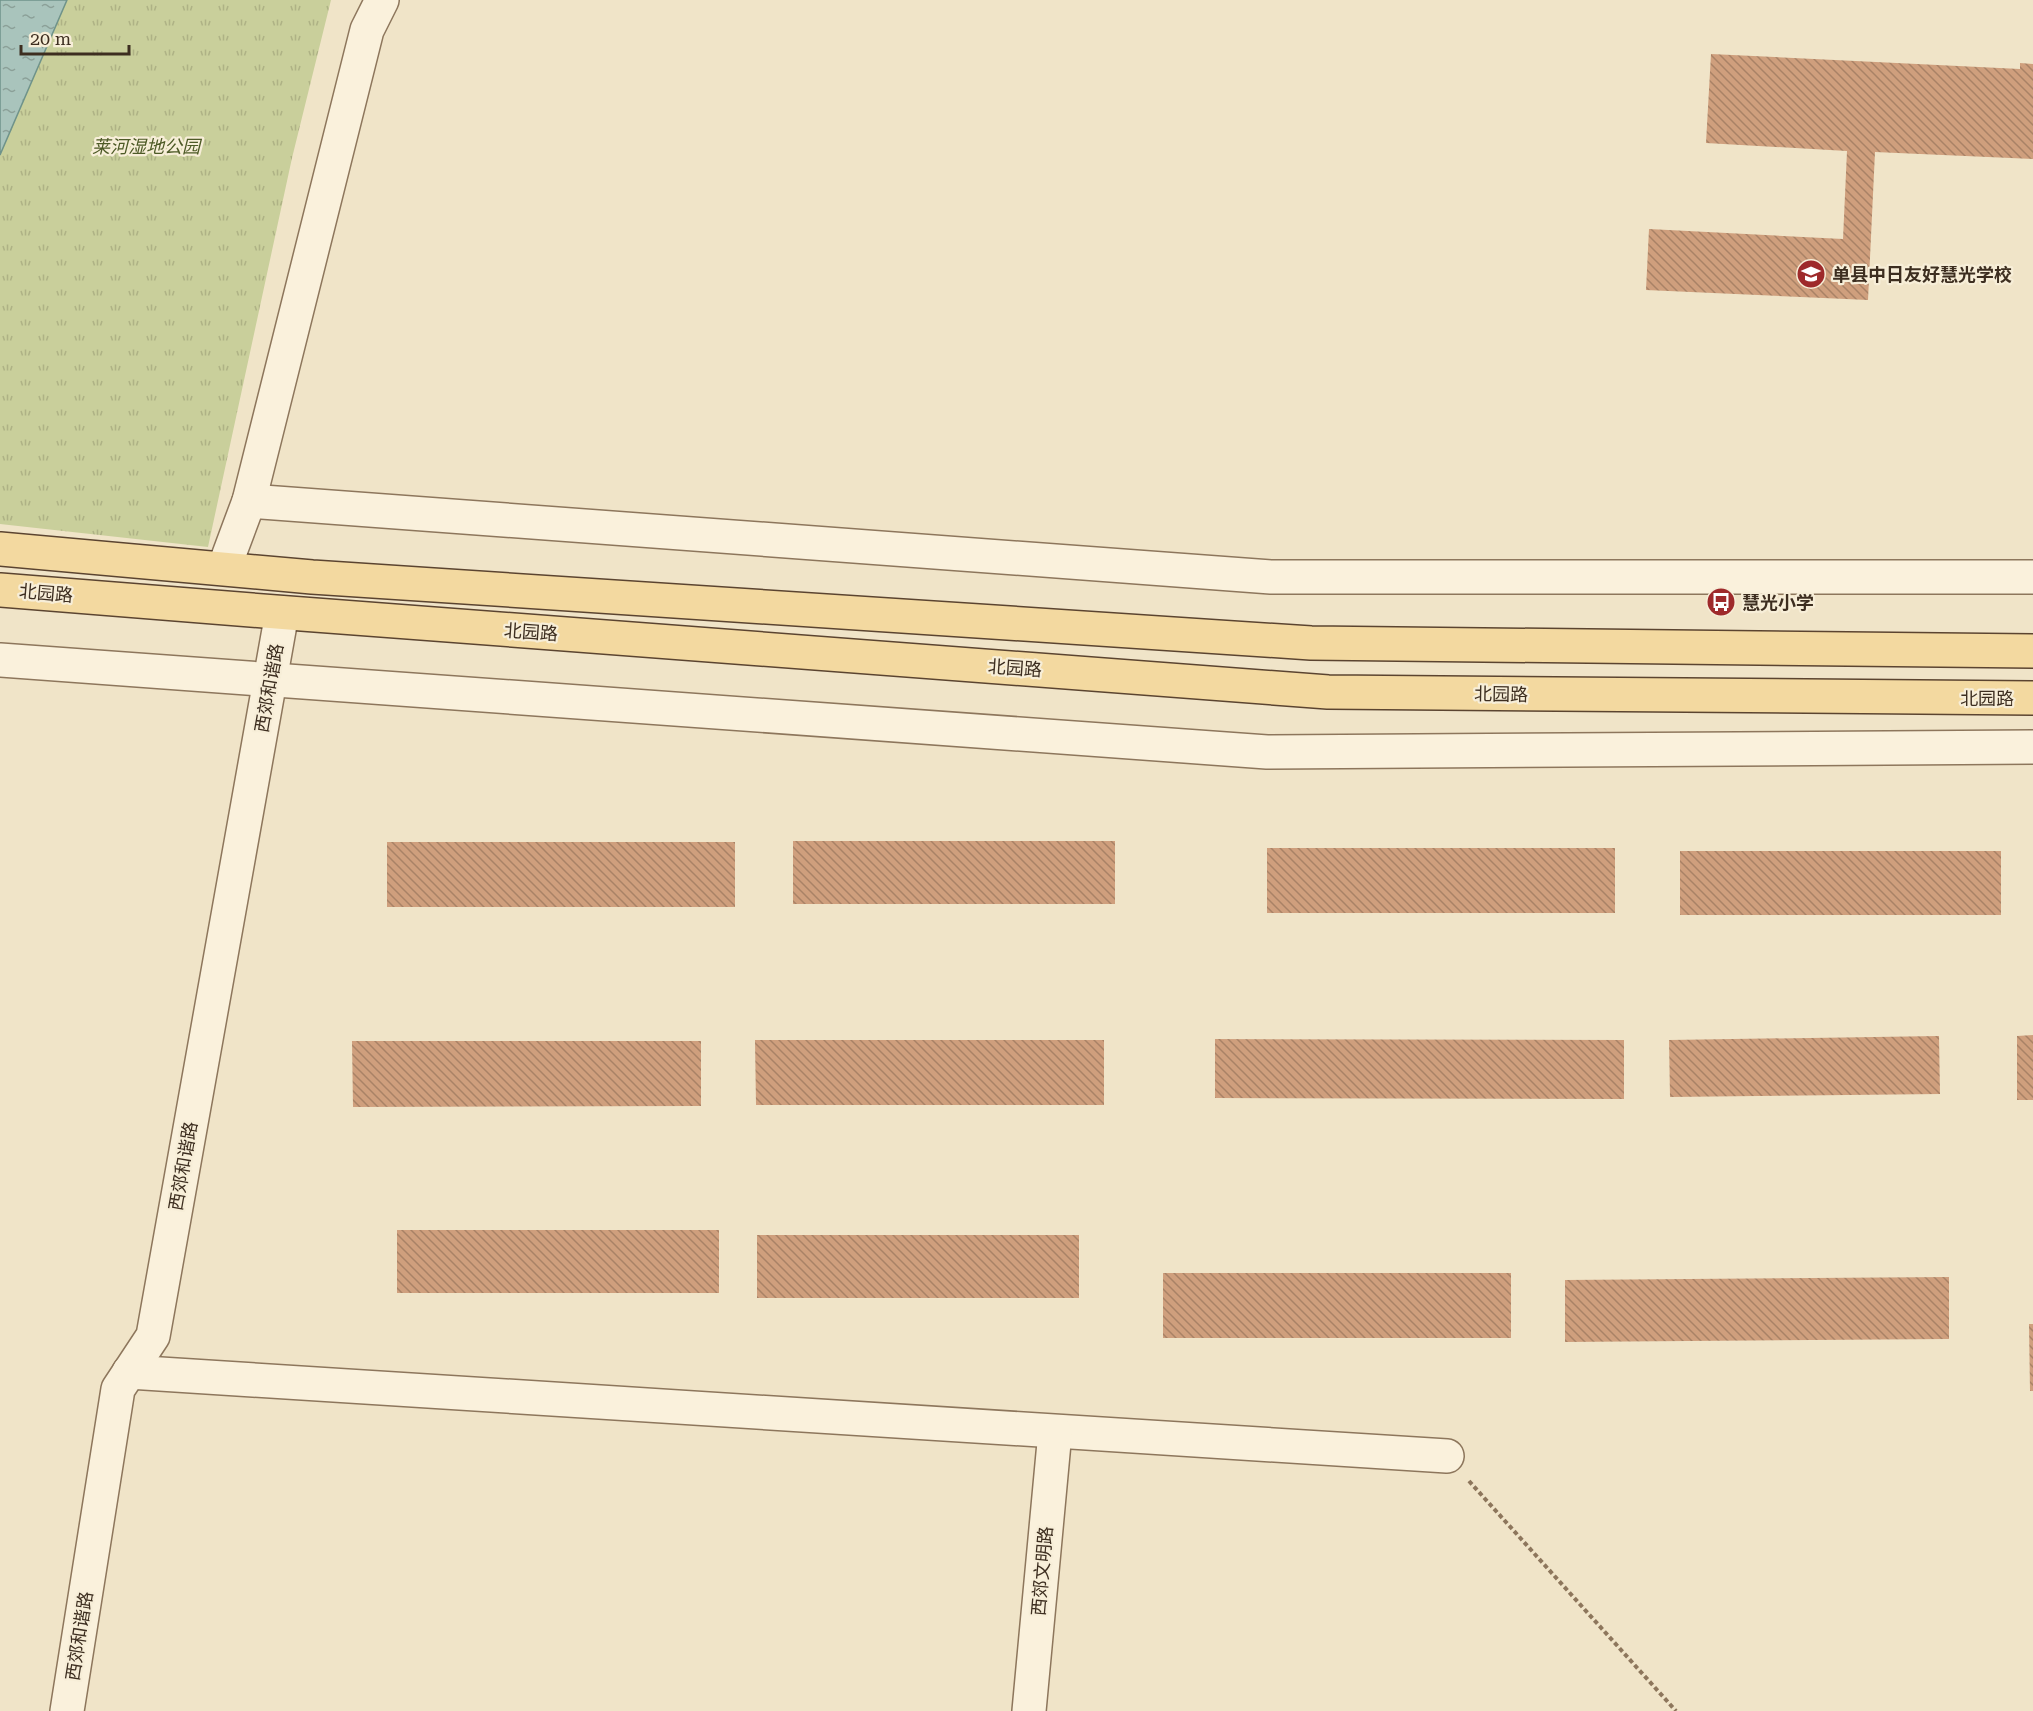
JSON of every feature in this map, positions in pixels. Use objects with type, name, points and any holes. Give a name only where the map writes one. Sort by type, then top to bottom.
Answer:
[{"type":"main road","points":[[0,549],[324,577],[1311,643],[2033,651]]},
{"type":"main road","name":"北园路","points":[[0,590],[1328,692],[2033,698]]},
{"type":"street","points":[[224,568],[249,501],[367,30],[382,0]]},
{"type":"street","points":[[249,501],[1271,576],[2033,577]]},
{"type":"street","name":"西郊和谐路","points":[[67,1711],[118,1389],[153,1336],[282,613]]},
{"type":"street","points":[[0,660],[1267,752],[2033,747]]},
{"type":"street","points":[[129,1372],[1447,1456]]},
{"type":"street","name":"西郊文明路","points":[[1029,1711],[1054,1432]]},
{"type":"path","points":[[1447,1456],[1676,1711]]},
{"type":"green space","name":"莱河湿地公园","points":[[0,0],[331,0],[292,158],[208,547],[0,524]]},
{"type":"water","points":[[0,0],[67,0],[0,155]]},
{"type":"building","points":[[1711,54],[2020,69],[2020,63],[2033,64],[2033,159],[1875,152],[1868,300],[1646,290],[1649,229],[1843,239],[1847,151],[1706,143]]},
{"type":"building","points":[[793,841],[1115,841],[1115,904],[793,904]]},
{"type":"building","points":[[387,842],[735,842],[735,907],[387,907]]},
{"type":"building","points":[[1267,848],[1615,848],[1615,913],[1267,913]]},
{"type":"building","points":[[1680,851],[2001,851],[2001,915],[1680,915]]},
{"type":"building","points":[[2033,1035],[2033,1100],[2017,1100],[2017,1036]]},
{"type":"building","points":[[1939,1036],[1940,1094],[1670,1097],[1669,1040]]},
{"type":"building","points":[[1215,1039],[1624,1040],[1624,1099],[1215,1098]]},
{"type":"building","points":[[755,1040],[1104,1040],[1104,1105],[756,1105]]},
{"type":"building","points":[[352,1041],[701,1041],[701,1106],[353,1107]]},
{"type":"building","points":[[397,1230],[719,1230],[719,1293],[397,1293]]},
{"type":"building","points":[[757,1235],[1079,1235],[1079,1298],[757,1298]]},
{"type":"building","points":[[1163,1273],[1511,1273],[1511,1338],[1163,1338]]},
{"type":"building","points":[[1949,1277],[1949,1339],[1565,1342],[1565,1280]]},
{"type":"building","points":[[2029,1324],[2033,1324],[2033,1391],[2030,1391]]},
{"type":"place","name":"单县中日友好慧光学校","points":[[1811,274]]},
{"type":"place","name":"慧光小学","points":[[1721,602]]}]
